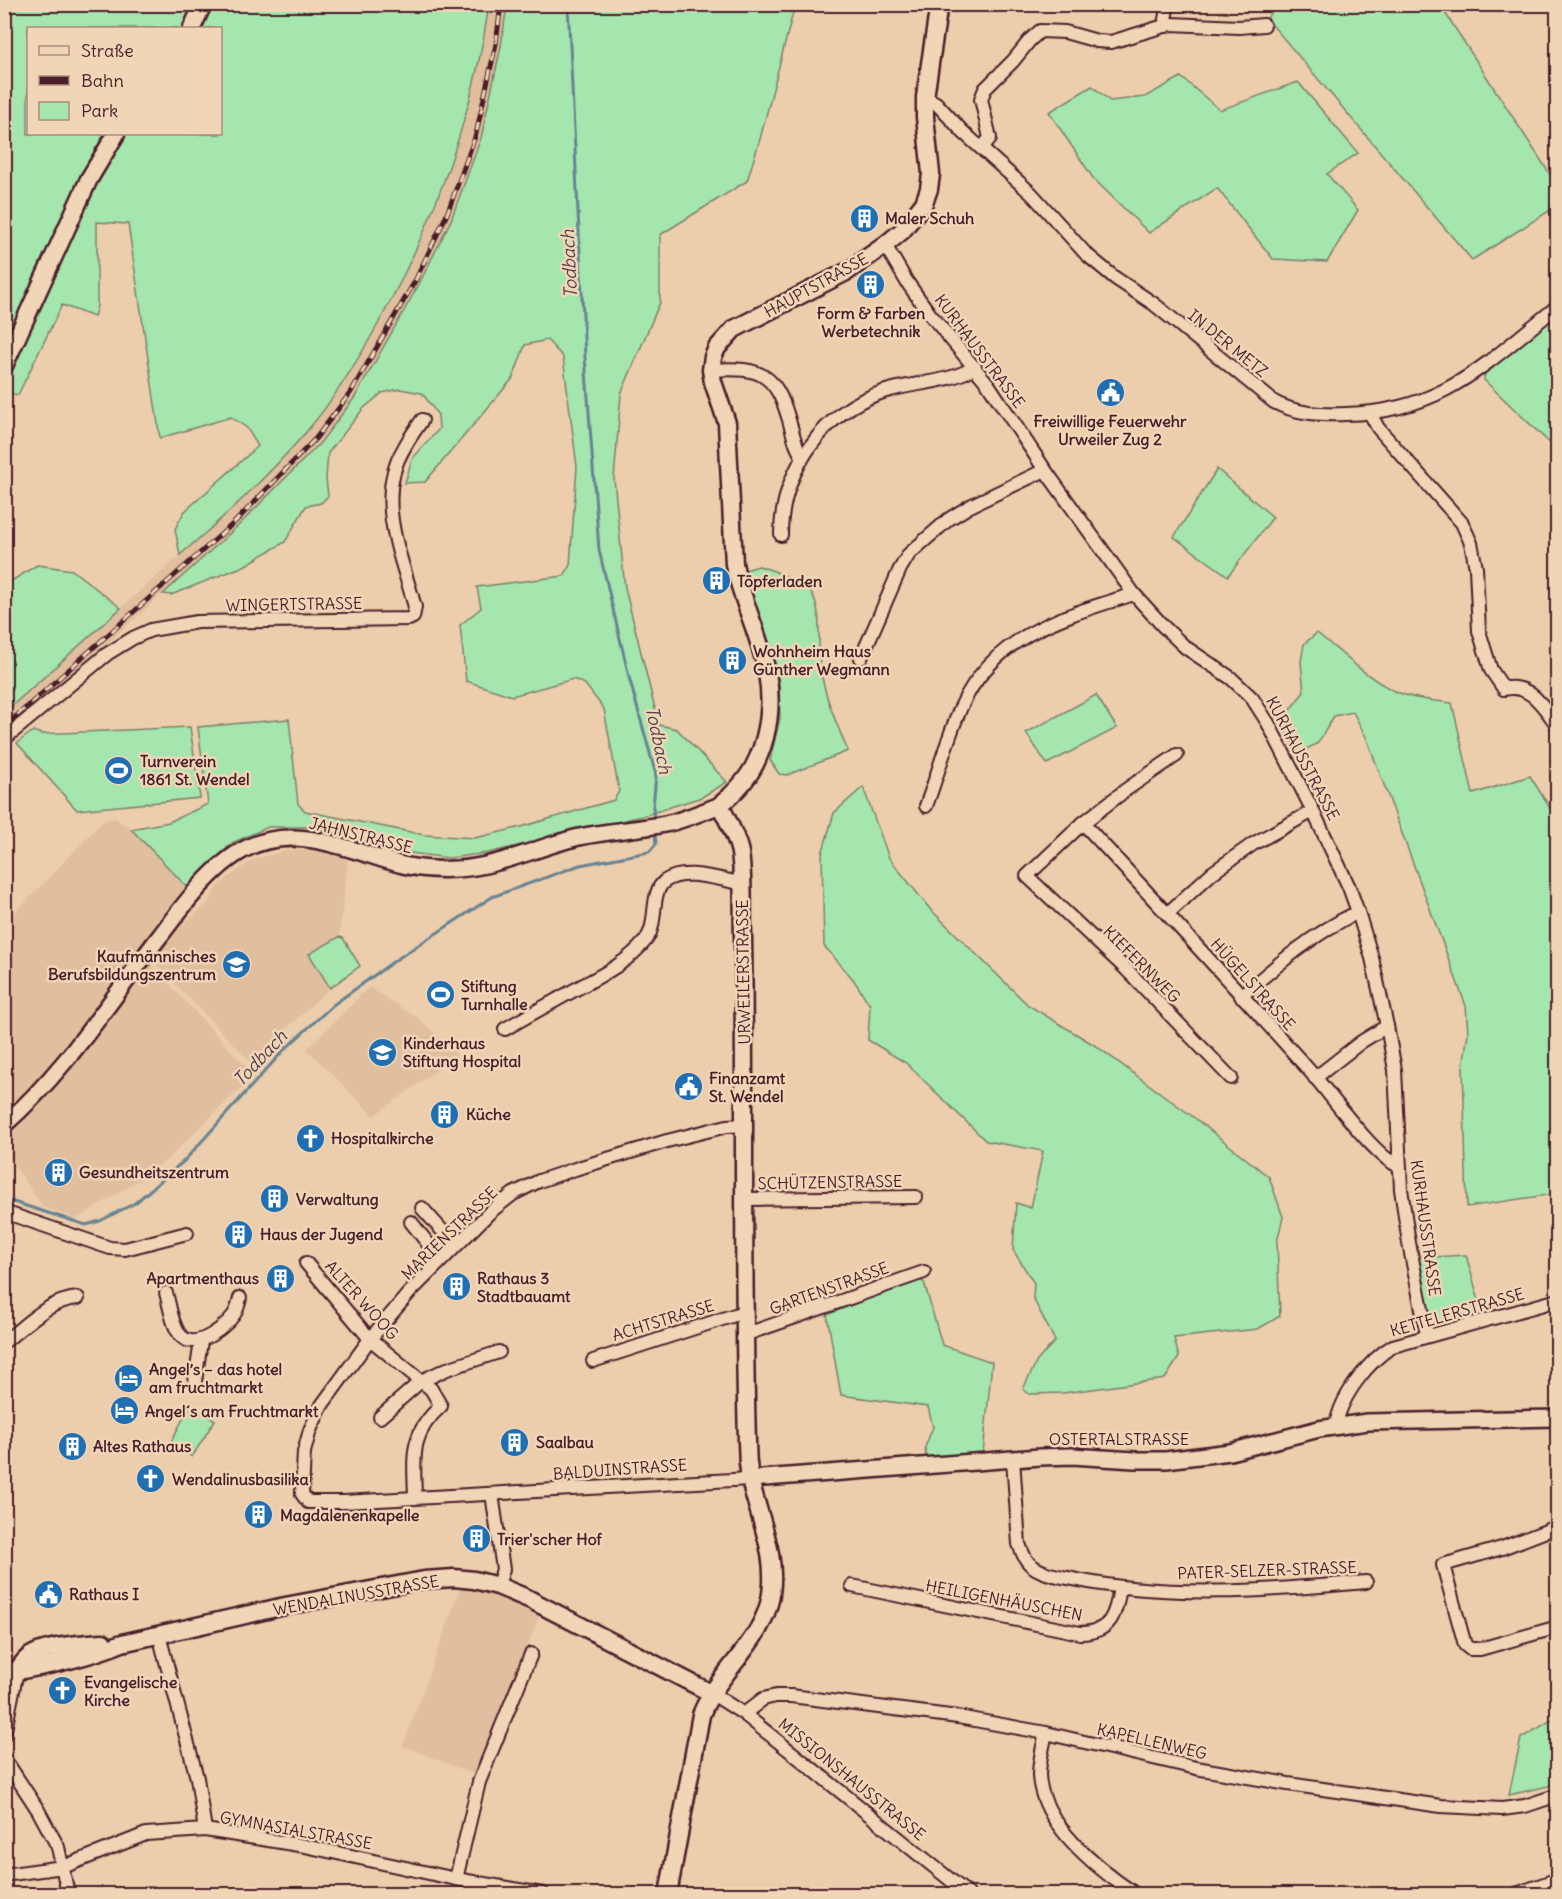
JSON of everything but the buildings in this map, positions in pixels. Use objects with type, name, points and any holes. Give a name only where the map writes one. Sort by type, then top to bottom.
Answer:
[{"type":"main road","points":[[192,27],[203,4]]},
{"type":"main road","name":"HAUPTSTRASSE","points":[[711,370],[717,348],[734,329],[838,276],[885,245],[902,231],[924,203],[931,174],[925,97],[939,4]]},
{"type":"main road","points":[[4,366],[89,179],[115,135]]},
{"type":"main road","points":[[711,370],[712,382],[726,423],[734,564],[765,658],[770,685],[770,717],[753,771],[736,792],[720,805]]},
{"type":"main road","name":"URWEILERSTRASSE","points":[[668,1894],[701,1715],[711,1693],[752,1640],[765,1617],[771,1597],[773,1564],[771,1549],[750,1479],[747,1451],[744,1335],[745,1043],[740,854],[737,839],[720,805]]},
{"type":"main road","name":"WENDALINUSSTRASSE","points":[[11,1672],[38,1652],[74,1645],[122,1643],[308,1602],[424,1580],[454,1578],[498,1586],[548,1609],[711,1693]]},
{"type":"street","points":[[1166,26],[1168,4]]},
{"type":"street","points":[[982,147],[990,138],[981,99],[985,89],[1040,31],[1065,32],[1097,41],[1111,42],[1166,26],[1264,26]]},
{"type":"street","name":"IN DER METZ","points":[[925,97],[936,103],[963,132],[1032,194],[1086,254],[1115,278],[1154,304],[1274,402],[1288,410],[1370,413],[1421,402],[1459,384],[1557,306]]},
{"type":"street","name":"KURHAUSSTRASSE","points":[[885,245],[929,313],[975,367],[1134,594],[1185,647],[1231,678],[1252,698],[1268,723],[1313,811],[1349,887],[1358,912],[1387,1026],[1395,1070],[1399,1166],[1409,1243],[1427,1335]]},
{"type":"street","points":[[781,535],[783,505],[803,457],[823,430],[840,414],[860,401],[884,392],[959,375],[975,367]]},
{"type":"street","points":[[711,370],[747,370],[762,374],[773,383],[782,397],[798,449],[803,457]]},
{"type":"street","points":[[1370,413],[1378,428],[1462,523],[1473,552],[1479,631],[1491,670],[1504,689],[1512,687],[1536,697],[1557,726]]},
{"type":"street","name":"WINGERTSTRASSE","points":[[4,739],[107,654],[151,630],[197,622],[409,619],[413,617],[415,607],[391,519],[389,497],[392,478],[403,449],[422,420]]},
{"type":"street","points":[[861,658],[900,569],[909,554],[934,531],[970,506],[1045,470]]},
{"type":"street","points":[[926,806],[961,707],[982,672],[1001,652],[1030,632],[1062,617],[1134,594]]},
{"type":"street","points":[[1083,823],[1177,755]]},
{"type":"street","name":"JAHNSTRASSE","points":[[4,1125],[47,1084],[178,912],[225,862],[245,849],[267,841],[290,838],[317,840],[404,865],[431,869],[459,869],[501,861],[580,837],[689,818],[720,805]]},
{"type":"street","points":[[1167,914],[1212,873],[1253,844],[1313,811]]},
{"type":"street","name":"KIEFERNWEG","points":[[1083,823],[1027,876],[1126,969],[1231,1078]]},
{"type":"street","name":"HÜGELSTRASSE","points":[[1083,823],[1316,1078],[1378,1151],[1393,1164],[1399,1166]]},
{"type":"street","points":[[505,1029],[616,967],[636,951],[648,938],[654,921],[659,888],[664,882],[678,875],[741,883]]},
{"type":"street","points":[[1241,996],[1282,960],[1321,932],[1358,912]]},
{"type":"street","points":[[1316,1078],[1361,1042],[1387,1026]]},
{"type":"street","name":"MARIENSTRASSE","points":[[308,1502],[302,1494],[306,1442],[315,1417],[335,1385],[370,1339],[454,1245],[490,1212],[513,1194],[539,1181],[667,1141],[727,1126],[744,1125]]},
{"type":"street","name":"SCHÜTZENSTRASSE","points":[[744,1199],[916,1197]]},
{"type":"street","points":[[422,1208],[454,1245]]},
{"type":"street","points":[[4,1212],[110,1248],[125,1249],[188,1233]]},
{"type":"street","points":[[411,1222],[441,1260]]},
{"type":"street","name":"ALTER WOOG","points":[[306,1263],[370,1339],[431,1389],[441,1406],[429,1418],[416,1438],[415,1497]]},
{"type":"street","name":"GARTENSTRASSE","points":[[744,1335],[924,1272]]},
{"type":"street","points":[[166,1293],[180,1334],[185,1339],[201,1341],[232,1318],[237,1311],[240,1298]]},
{"type":"street","points":[[4,1342],[60,1301],[78,1298]]},
{"type":"street","name":"KETTELERSTRASSE","points":[[1336,1426],[1337,1417],[1344,1403],[1372,1361],[1393,1346],[1557,1300]]},
{"type":"street","name":"ACHTSTRASSE","points":[[593,1361],[744,1312]]},
{"type":"street","points":[[195,1382],[201,1341]]},
{"type":"street","points":[[380,1417],[421,1381],[447,1369],[499,1352]]},
{"type":"street","name":"OSTERTALSTRASSE","points":[[750,1479],[1072,1456],[1155,1460],[1201,1457],[1336,1426],[1367,1422],[1557,1418]]},
{"type":"street","name":"PATER-SELZER-STRASSE","points":[[1013,1459],[1019,1544],[1030,1564],[1042,1571],[1120,1587],[1218,1592],[1366,1582]]},
{"type":"street","name":"BALDUINSTRASSE","points":[[308,1502],[344,1502],[750,1479]]},
{"type":"street","points":[[492,1494],[503,1569],[498,1586]]},
{"type":"street","points":[[1554,1528],[1502,1548],[1443,1565],[1465,1645],[1470,1649],[1480,1649],[1557,1627]]},
{"type":"street","name":"HEILIGENHÄUSCHEN","points":[[852,1586],[1080,1633],[1097,1631],[1114,1616],[1120,1587]]},
{"type":"street","points":[[159,1635],[197,1778],[205,1830]]},
{"type":"street","points":[[456,1879],[478,1782],[531,1653]]},
{"type":"street","points":[[4,1735],[11,1672]]},
{"type":"street","name":"MISSIONSHAUSSTRASSE","points":[[711,1693],[744,1714],[968,1894]]},
{"type":"street","name":"KAPELLENWEG","points":[[744,1714],[763,1699],[791,1696],[926,1711],[1046,1733],[1196,1768],[1311,1788],[1441,1806],[1502,1809],[1525,1806],[1557,1795]]},
{"type":"street","points":[[1046,1733],[1039,1776],[1049,1810],[1061,1827],[1098,1866],[1135,1894]]},
{"type":"street","points":[[4,1758],[9,1775],[49,1829],[58,1847],[68,1894]]},
{"type":"street","name":"GYMNASIALSTRASSE","points":[[4,1875],[63,1867],[146,1834],[205,1830],[305,1846],[456,1879],[543,1894]]},
{"type":"street","points":[[1516,1894],[1557,1879]]},
{"type":"shaded area","points":[[489,5],[507,5],[501,46],[481,138],[451,220],[418,286],[355,397],[320,443],[240,524],[5,735],[4,712],[228,513],[307,430],[342,385],[404,277],[435,208],[462,130],[484,41]]},
{"type":"shaded area","points":[[115,818],[131,829],[188,888],[139,952],[254,1075],[165,1161],[144,1177],[77,1219],[43,1207],[5,1152],[4,924],[103,821]]},
{"type":"shaded area","name":"Kaufmännisches Berufsbildungszentrum","points":[[288,850],[319,850],[348,860],[339,937],[309,954],[330,988],[251,1062],[147,955],[207,904],[221,883],[254,859]]},
{"type":"shaded area","name":"Kinderhaus Stiftung Hospital","points":[[369,987],[419,1019],[457,1055],[374,1116],[307,1049]]},
{"type":"shaded area","points":[[460,1589],[486,1592],[540,1614],[476,1775],[403,1746]]},
{"type":"green space","points":[[4,5],[489,5],[473,87],[449,166],[419,243],[374,332],[338,391],[307,431],[246,496],[180,555],[175,529],[184,512],[258,446],[247,428],[231,417],[160,438],[128,224],[97,222],[97,306],[94,317],[62,305],[18,395],[5,392],[4,294],[8,285],[4,280]]},
{"type":"green space","points":[[507,5],[795,5],[747,181],[660,235],[660,302],[621,394],[614,479],[625,588],[659,725],[677,729],[727,782],[702,797],[642,816],[488,853],[449,858],[403,852],[313,827],[268,827],[232,843],[188,888],[131,829],[169,822],[208,804],[198,727],[289,719],[298,804],[305,811],[425,835],[475,838],[614,800],[619,791],[604,709],[585,684],[573,679],[512,696],[466,681],[460,625],[481,608],[477,587],[564,576],[570,565],[577,467],[563,357],[547,340],[525,345],[513,378],[425,482],[405,483],[412,459],[439,429],[438,415],[422,393],[400,389],[382,393],[363,409],[328,453],[326,478],[328,496],[321,503],[306,506],[285,542],[244,566],[171,595],[163,594],[240,524],[320,443],[355,397],[418,286],[451,220],[481,138],[501,46]]},
{"type":"green space","points":[[1274,5],[1440,5],[1557,185],[1557,206],[1472,260],[1267,19]]},
{"type":"green space","points":[[1181,77],[1220,110],[1298,82],[1358,153],[1327,174],[1358,210],[1327,262],[1273,259],[1217,188],[1149,233],[1093,178],[1049,112],[1092,86],[1110,101],[1145,97]]},
{"type":"green space","points":[[1557,312],[1557,450],[1484,380],[1485,371]]},
{"type":"green space","points":[[1217,469],[1273,517],[1228,576],[1174,537]]},
{"type":"green space","points":[[37,565],[72,570],[121,608],[5,712],[5,585]]},
{"type":"green space","points":[[759,566],[795,581],[812,594],[816,602],[823,682],[848,751],[787,775],[779,774],[770,760],[780,718],[779,682],[745,573],[745,570]]},
{"type":"green space","points":[[1558,607],[1557,670],[1555,670],[1551,608]]},
{"type":"green space","points":[[1317,633],[1387,687],[1410,696],[1452,703],[1473,794],[1530,776],[1557,819],[1557,1212],[1553,1194],[1467,1207],[1463,1066],[1468,1033],[1466,1006],[1367,739],[1353,712],[1334,716],[1318,743],[1299,753],[1287,734],[1284,717],[1304,692],[1301,662],[1304,644]]},
{"type":"green space","points":[[1096,695],[1117,728],[1047,764],[1026,733]]},
{"type":"green space","name":"Turnverein 1861 St. Wendel","points":[[190,727],[200,798],[77,810],[17,743],[33,731],[41,734]]},
{"type":"green space","points":[[863,787],[889,858],[930,909],[1028,1005],[1096,1046],[1196,1119],[1269,1177],[1283,1217],[1277,1242],[1280,1316],[1258,1329],[1174,1338],[1179,1357],[1165,1379],[1063,1393],[1029,1394],[1023,1389],[1037,1361],[1055,1341],[1033,1298],[1034,1283],[1013,1250],[1016,1203],[1031,1208],[1043,1151],[986,1141],[906,1063],[868,1040],[870,1005],[853,979],[824,946],[822,854],[834,813]]},
{"type":"green space","points":[[339,937],[343,938],[360,966],[330,988],[309,954]]},
{"type":"green space","points":[[1466,1255],[1483,1315],[1439,1327],[1430,1321],[1418,1258]]},
{"type":"green space","points":[[916,1279],[924,1282],[942,1345],[992,1362],[983,1453],[926,1457],[925,1447],[933,1427],[928,1407],[841,1395],[827,1315]]},
{"type":"green space","points":[[190,1405],[215,1420],[192,1457],[172,1442]]},
{"type":"green space","points":[[1557,1717],[1557,1784],[1509,1795],[1521,1738]]},
{"type":"waterway","name":"Todbach","points":[[568,4],[585,357],[599,550],[630,681],[656,775],[654,822]]},
{"type":"waterway","name":"Todbach","points":[[4,1199],[86,1225],[100,1221],[135,1203],[185,1160],[284,1050],[333,1005],[397,959],[492,897],[580,865],[649,852],[656,844],[655,832]]},
{"type":"railway","points":[[4,727],[236,521],[316,438],[351,392],[415,281],[447,214],[476,134],[496,44],[501,4]]},
{"type":"place","name":"Maler Schuh","points":[[864,218]]},
{"type":"place","name":"Form & Farben Werbetechnik","points":[[871,285]]},
{"type":"place","name":"Freiwillige Feuerwehr Urweiler Zug 2","points":[[1110,393]]},
{"type":"place","name":"Töpferladen","points":[[716,581]]},
{"type":"place","name":"Wohnheim Haus Günther Wegmann","points":[[732,660]]},
{"type":"place","name":"Turnverein 1861 St. Wendel","points":[[119,770]]},
{"type":"place","name":"Kaufmännisches Berufsbildungszentrum","points":[[237,965]]},
{"type":"place","name":"Stiftung Turnhalle","points":[[440,995]]},
{"type":"place","name":"Kinderhaus Stiftung Hospital","points":[[382,1052]]},
{"type":"place","name":"Finanzamt St. Wendel","points":[[688,1087]]},
{"type":"place","name":"Küche","points":[[445,1114]]},
{"type":"place","name":"Hospitalkirche","points":[[310,1138]]},
{"type":"place","name":"Gesundheitszentrum","points":[[58,1172]]},
{"type":"place","name":"Verwaltung","points":[[275,1199]]},
{"type":"place","name":"Haus der Jugend","points":[[239,1234]]},
{"type":"place","name":"Apartmenthaus","points":[[280,1278]]},
{"type":"place","name":"Rathaus 3 Stadtbauamt","points":[[456,1287]]},
{"type":"place","name":"Angel’s – das hotel am fruchtmarkt","points":[[128,1378]]},
{"type":"place","name":"Angel´s am Fruchtmarkt","points":[[124,1411]]},
{"type":"place","name":"Saalbau","points":[[515,1442]]},
{"type":"place","name":"Altes Rathaus","points":[[72,1446]]},
{"type":"place","name":"Wendalinusbasilika","points":[[151,1479]]},
{"type":"place","name":"Magdalenenkapelle","points":[[259,1515]]},
{"type":"place","name":"Trier'scher Hof","points":[[476,1539]]},
{"type":"place","name":"Rathaus I","points":[[48,1594]]},
{"type":"place","name":"Evangelische Kirche","points":[[63,1691]]}]
